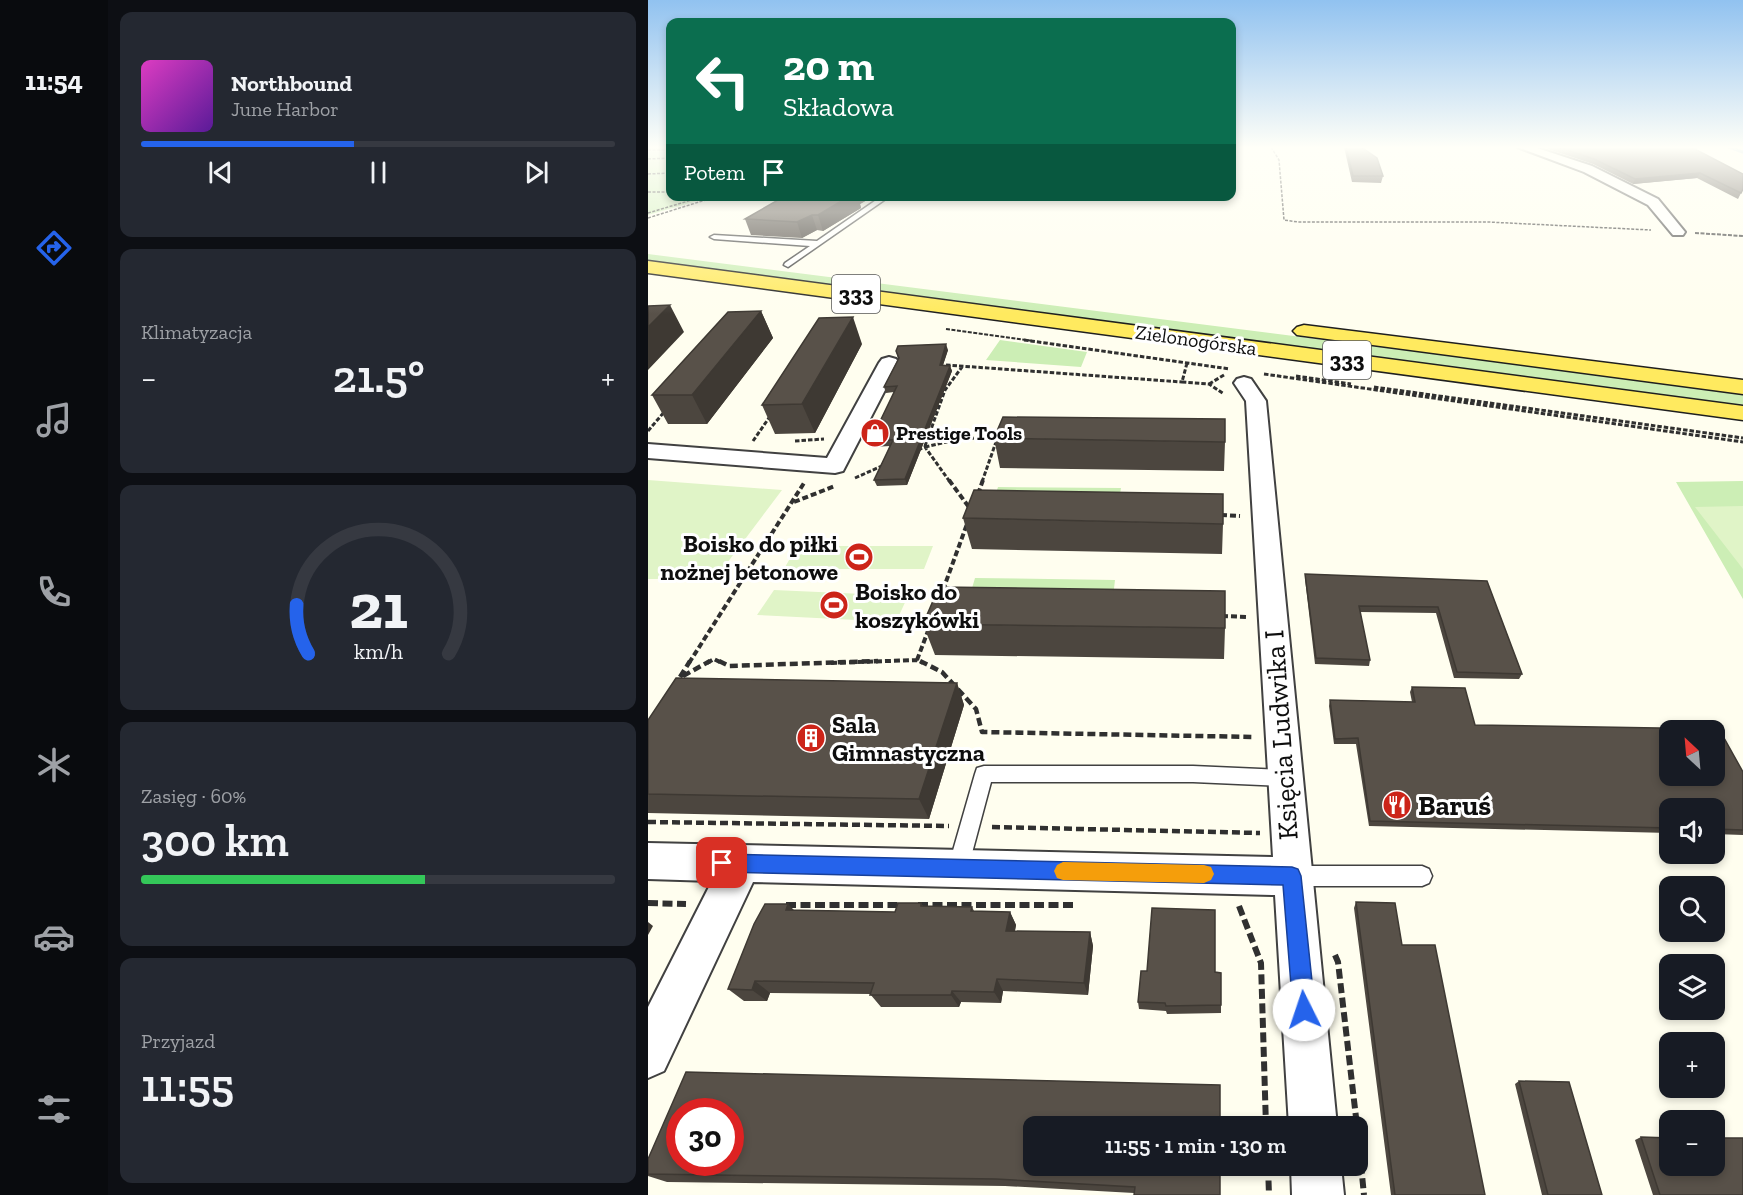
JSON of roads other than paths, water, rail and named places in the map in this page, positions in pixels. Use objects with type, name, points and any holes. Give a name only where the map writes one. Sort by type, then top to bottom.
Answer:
[{"type":"main road","name":"333","points":[[767,262],[810,267]]},
{"type":"main road","name":"Zielonogórska","points":[[648,267],[1743,413]]},
{"type":"main road","name":"Zielonogórska","points":[[1286,329],[1743,387]]},
{"type":"street","points":[[1654,203],[1678,232]]},
{"type":"street","points":[[648,451],[836,466],[889,363]]},
{"type":"street","name":"Księcia Ludwika I","points":[[1244,375],[1256,401],[1312,1116]]},
{"type":"street","points":[[648,861],[957,870],[1292,876]]},
{"type":"street","points":[[648,1055],[742,863]]},
{"type":"street","points":[[1317,1176],[1318,1195]]},
{"type":"lane","points":[[788,265],[877,203]]},
{"type":"lane","points":[[714,237],[819,244]]},
{"type":"lane","points":[[957,870],[984,774],[1193,774],[1286,778]]},
{"type":"lane","points":[[1292,876],[1422,876]]},
{"type":"place","name":"Prestige Tools","points":[[875,433]]},
{"type":"place","name":"Boisko do piłki nożnej betonowe","points":[[859,557]]},
{"type":"place","name":"Boisko do koszykówki","points":[[834,605]]},
{"type":"place","name":"Sala Gimnastyczna","points":[[811,738]]},
{"type":"place","name":"Baruś","points":[[1397,805]]}]
